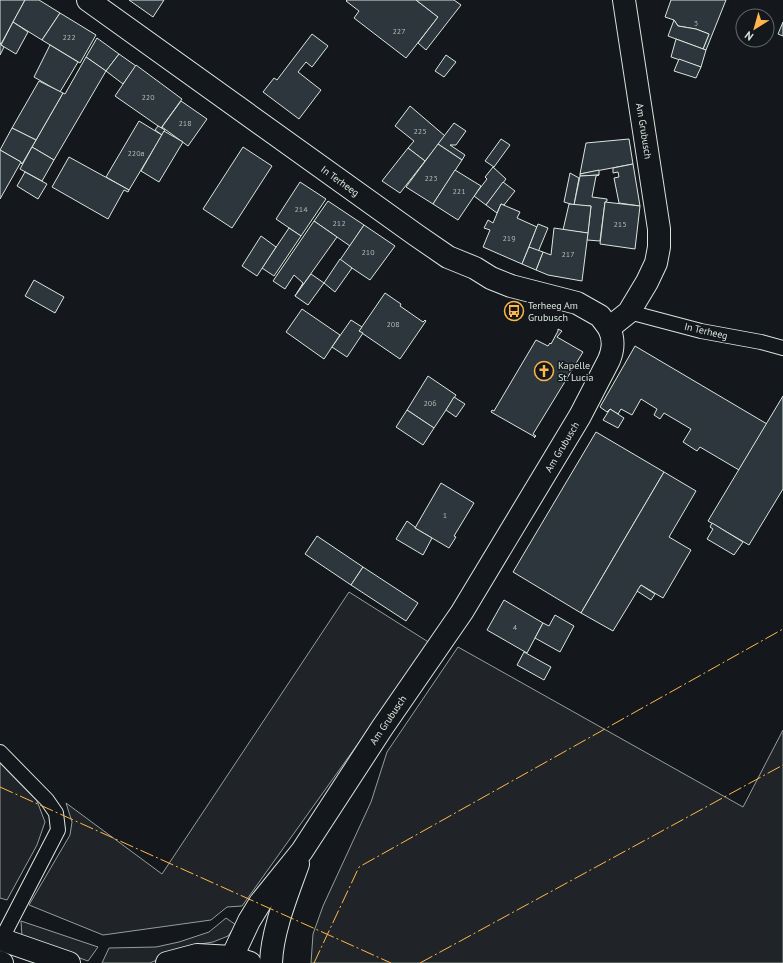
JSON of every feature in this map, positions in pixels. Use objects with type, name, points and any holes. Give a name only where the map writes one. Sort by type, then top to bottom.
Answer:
[{"type":"street","name":"In Terheeg","points":[[88,0],[448,257],[475,268],[491,278],[511,286],[577,303],[600,316],[609,328]]},
{"type":"street","name":"Am Grubusch","points":[[241,960],[249,921],[260,903],[302,852],[382,728],[462,612],[577,422],[613,351],[613,335],[609,328],[629,312],[639,297],[656,263],[659,246],[659,229],[624,0]]},
{"type":"street","name":"Am Grubusch","points":[[271,963],[271,953],[275,935],[302,852]]},
{"type":"street","points":[[0,939],[69,963]]},
{"type":"street","points":[[167,963],[198,954],[241,960]]},
{"type":"lane","name":"In Terheeg","points":[[629,312],[701,331],[761,342],[783,348]]},
{"type":"lane","points":[[0,752],[47,800],[56,813],[58,830],[0,939]]},
{"type":"shaded area","points":[[349,592],[430,643],[242,906],[227,907],[211,920],[103,935],[29,905],[70,835],[72,822],[66,803],[162,874]]},
{"type":"shaded area","points":[[458,647],[743,807],[783,730],[783,963],[311,963],[313,934],[323,906],[371,802],[387,752]]},
{"type":"shaded area","points":[[0,763],[37,801],[45,822],[37,845],[7,900],[0,898]]},
{"type":"shaded area","points":[[226,918],[236,925],[228,936],[213,942],[188,946],[150,963],[102,963],[109,948],[156,947],[179,942],[209,932]]},
{"type":"shaded area","points":[[21,921],[98,947],[88,961],[22,937]]},
{"type":"building","points":[[0,0],[25,0],[1,44],[0,43]]},
{"type":"building","points":[[25,0],[39,0],[60,13],[42,40],[13,22]]},
{"type":"building","points":[[129,0],[164,0],[153,17]]},
{"type":"building","points":[[416,0],[438,17],[406,58],[354,18],[359,11],[346,1]]},
{"type":"building","points":[[416,0],[454,0],[461,5],[426,50],[418,43],[438,17]]},
{"type":"building","points":[[671,0],[726,0],[706,50],[703,49],[709,34],[696,29],[678,26],[674,20],[665,17]]},
{"type":"building","points":[[60,13],[96,35],[80,63],[42,40]]},
{"type":"building","points":[[674,20],[678,26],[696,29],[709,34],[703,49],[668,36]]},
{"type":"building","points":[[13,22],[28,32],[16,54],[1,45]]},
{"type":"building","points":[[783,22],[783,36],[778,34]]},
{"type":"building","points":[[312,34],[328,46],[312,67],[306,62],[298,72],[321,90],[299,119],[263,92],[274,78],[277,80]]},
{"type":"building","points":[[97,38],[119,54],[106,71],[86,57]]},
{"type":"building","points":[[676,39],[706,50],[701,67],[671,57]]},
{"type":"building","points":[[0,43],[4,47],[0,55]]},
{"type":"building","points":[[50,45],[78,62],[60,92],[34,77]]},
{"type":"building","points":[[119,54],[136,66],[123,84],[106,71]]},
{"type":"building","points":[[446,55],[456,62],[444,77],[435,71]]},
{"type":"building","points":[[86,57],[106,71],[54,160],[32,147],[63,93],[65,94]]},
{"type":"building","points":[[679,59],[701,67],[696,78],[674,71]]},
{"type":"building","points":[[136,65],[182,99],[161,128],[115,96]]},
{"type":"building","points":[[39,81],[63,93],[36,140],[12,128]]},
{"type":"building","points":[[181,101],[207,119],[188,146],[162,127]]},
{"type":"building","points":[[410,106],[445,136],[425,161],[408,148],[414,141],[395,126]]},
{"type":"building","points":[[139,121],[162,135],[129,190],[106,177]]},
{"type":"building","points":[[454,123],[466,131],[456,145],[450,145],[465,155],[462,160],[438,144]]},
{"type":"building","points":[[158,126],[165,130],[162,135],[155,130]]},
{"type":"building","points":[[12,128],[36,140],[22,164],[0,150]]},
{"type":"building","points":[[164,131],[183,142],[159,182],[141,171]]},
{"type":"building","points":[[501,139],[510,145],[494,167],[485,161]]},
{"type":"building","points":[[629,139],[633,164],[580,174],[586,143]]},
{"type":"building","points":[[438,144],[462,160],[433,204],[406,187]]},
{"type":"building","points":[[32,147],[54,160],[42,181],[20,169]]},
{"type":"building","points":[[243,147],[272,166],[232,228],[203,209]]},
{"type":"building","points":[[408,148],[425,161],[400,193],[382,181]]},
{"type":"building","points":[[0,150],[21,162],[0,199]]},
{"type":"building","points":[[69,157],[129,190],[128,192],[124,190],[108,219],[52,187]]},
{"type":"building","points":[[633,164],[640,206],[619,203],[614,178],[619,177],[618,172],[613,173],[613,168]]},
{"type":"building","points":[[493,167],[506,179],[486,205],[474,196],[487,179],[485,177]]},
{"type":"building","points":[[455,170],[481,186],[458,220],[433,204]]},
{"type":"building","points":[[599,170],[599,175],[580,176],[580,174]]},
{"type":"building","points":[[25,172],[47,184],[38,199],[17,186]]},
{"type":"building","points":[[570,173],[579,178],[574,205],[564,202]]},
{"type":"building","points":[[599,175],[596,176],[592,197],[607,199],[605,202],[600,241],[587,240],[591,206],[574,205],[580,176]]},
{"type":"building","points":[[300,182],[326,199],[301,236],[276,219]]},
{"type":"building","points":[[503,182],[515,191],[504,205],[501,204],[497,213],[486,205]]},
{"type":"building","points":[[328,201],[364,225],[350,246],[314,221]]},
{"type":"building","points":[[605,202],[640,206],[635,249],[600,244]]},
{"type":"building","points":[[501,204],[520,212],[517,218],[537,227],[522,264],[483,247],[490,230],[484,228],[488,220],[493,223]]},
{"type":"building","points":[[569,204],[591,206],[588,233],[563,230]]},
{"type":"building","points":[[314,221],[337,237],[295,296],[303,283],[294,275],[285,289],[273,281]]},
{"type":"building","points":[[538,224],[548,228],[538,252],[529,247]]},
{"type":"building","points":[[364,225],[395,246],[370,280],[340,260]]},
{"type":"building","points":[[289,228],[301,236],[274,276],[262,268]]},
{"type":"building","points":[[554,228],[588,233],[582,281],[548,275],[536,270],[543,252],[551,255]]},
{"type":"building","points":[[261,236],[276,247],[257,276],[242,266]]},
{"type":"building","points":[[529,247],[543,252],[536,270],[522,264]]},
{"type":"building","points":[[340,259],[352,268],[335,292],[324,283]]},
{"type":"building","points":[[311,274],[324,283],[308,305],[295,296]]},
{"type":"building","points":[[34,280],[64,297],[55,313],[25,296]]},
{"type":"building","points":[[385,293],[401,304],[400,306],[423,322],[425,320],[426,321],[400,359],[359,331]]},
{"type":"building","points":[[302,309],[340,335],[324,359],[286,332]]},
{"type":"building","points":[[351,320],[362,327],[359,331],[363,333],[347,357],[332,347]]},
{"type":"building","name":"Kapelle St. Lucia","points":[[558,329],[562,331],[557,337],[583,352],[533,434],[536,436],[535,437],[491,412],[492,410],[494,411],[536,340],[548,346],[550,343],[551,344]]},
{"type":"building","points":[[635,346],[767,424],[739,470],[700,447],[697,451],[683,442],[691,429],[664,413],[660,419],[654,415],[657,409],[641,399],[632,415],[621,409],[618,414],[610,409],[607,412],[600,407]]},
{"type":"building","points":[[428,376],[456,395],[434,428],[407,410]]},
{"type":"building","points":[[783,396],[783,489],[749,545],[708,521]]},
{"type":"building","points":[[454,397],[465,404],[456,417],[446,410]]},
{"type":"building","points":[[610,409],[624,418],[618,428],[603,420]]},
{"type":"building","points":[[407,410],[434,428],[423,445],[396,427]]},
{"type":"building","points":[[596,432],[664,472],[581,613],[513,572]]},
{"type":"building","points":[[664,472],[696,491],[669,537],[691,550],[663,598],[641,585],[613,631],[581,613]]},
{"type":"building","points":[[441,483],[474,503],[454,536],[456,537],[449,548],[415,528]]},
{"type":"building","points":[[407,521],[415,528],[432,538],[423,555],[396,539]]},
{"type":"building","points":[[712,523],[743,542],[734,555],[707,539],[713,529],[710,527]]},
{"type":"building","points":[[317,536],[363,567],[351,585],[305,554]]},
{"type":"building","points":[[363,567],[418,603],[406,621],[351,585]]},
{"type":"building","points":[[641,585],[655,594],[651,600],[637,591]]},
{"type":"building","points":[[504,600],[543,623],[527,653],[487,630]]},
{"type":"building","points":[[555,615],[574,626],[560,652],[535,638],[543,623],[549,626]]},
{"type":"building","points":[[524,652],[551,667],[544,680],[517,665]]},
{"type":"power","points":[[314,963],[359,867],[783,629]]},
{"type":"power","points":[[420,963],[783,765]]},
{"type":"power","points":[[0,787],[391,963]]},
{"type":"place","name":"Terheeg Am Grubusch","points":[[514,311]]},
{"type":"place","name":"Kapelle St. Lucia","points":[[544,371]]}]
